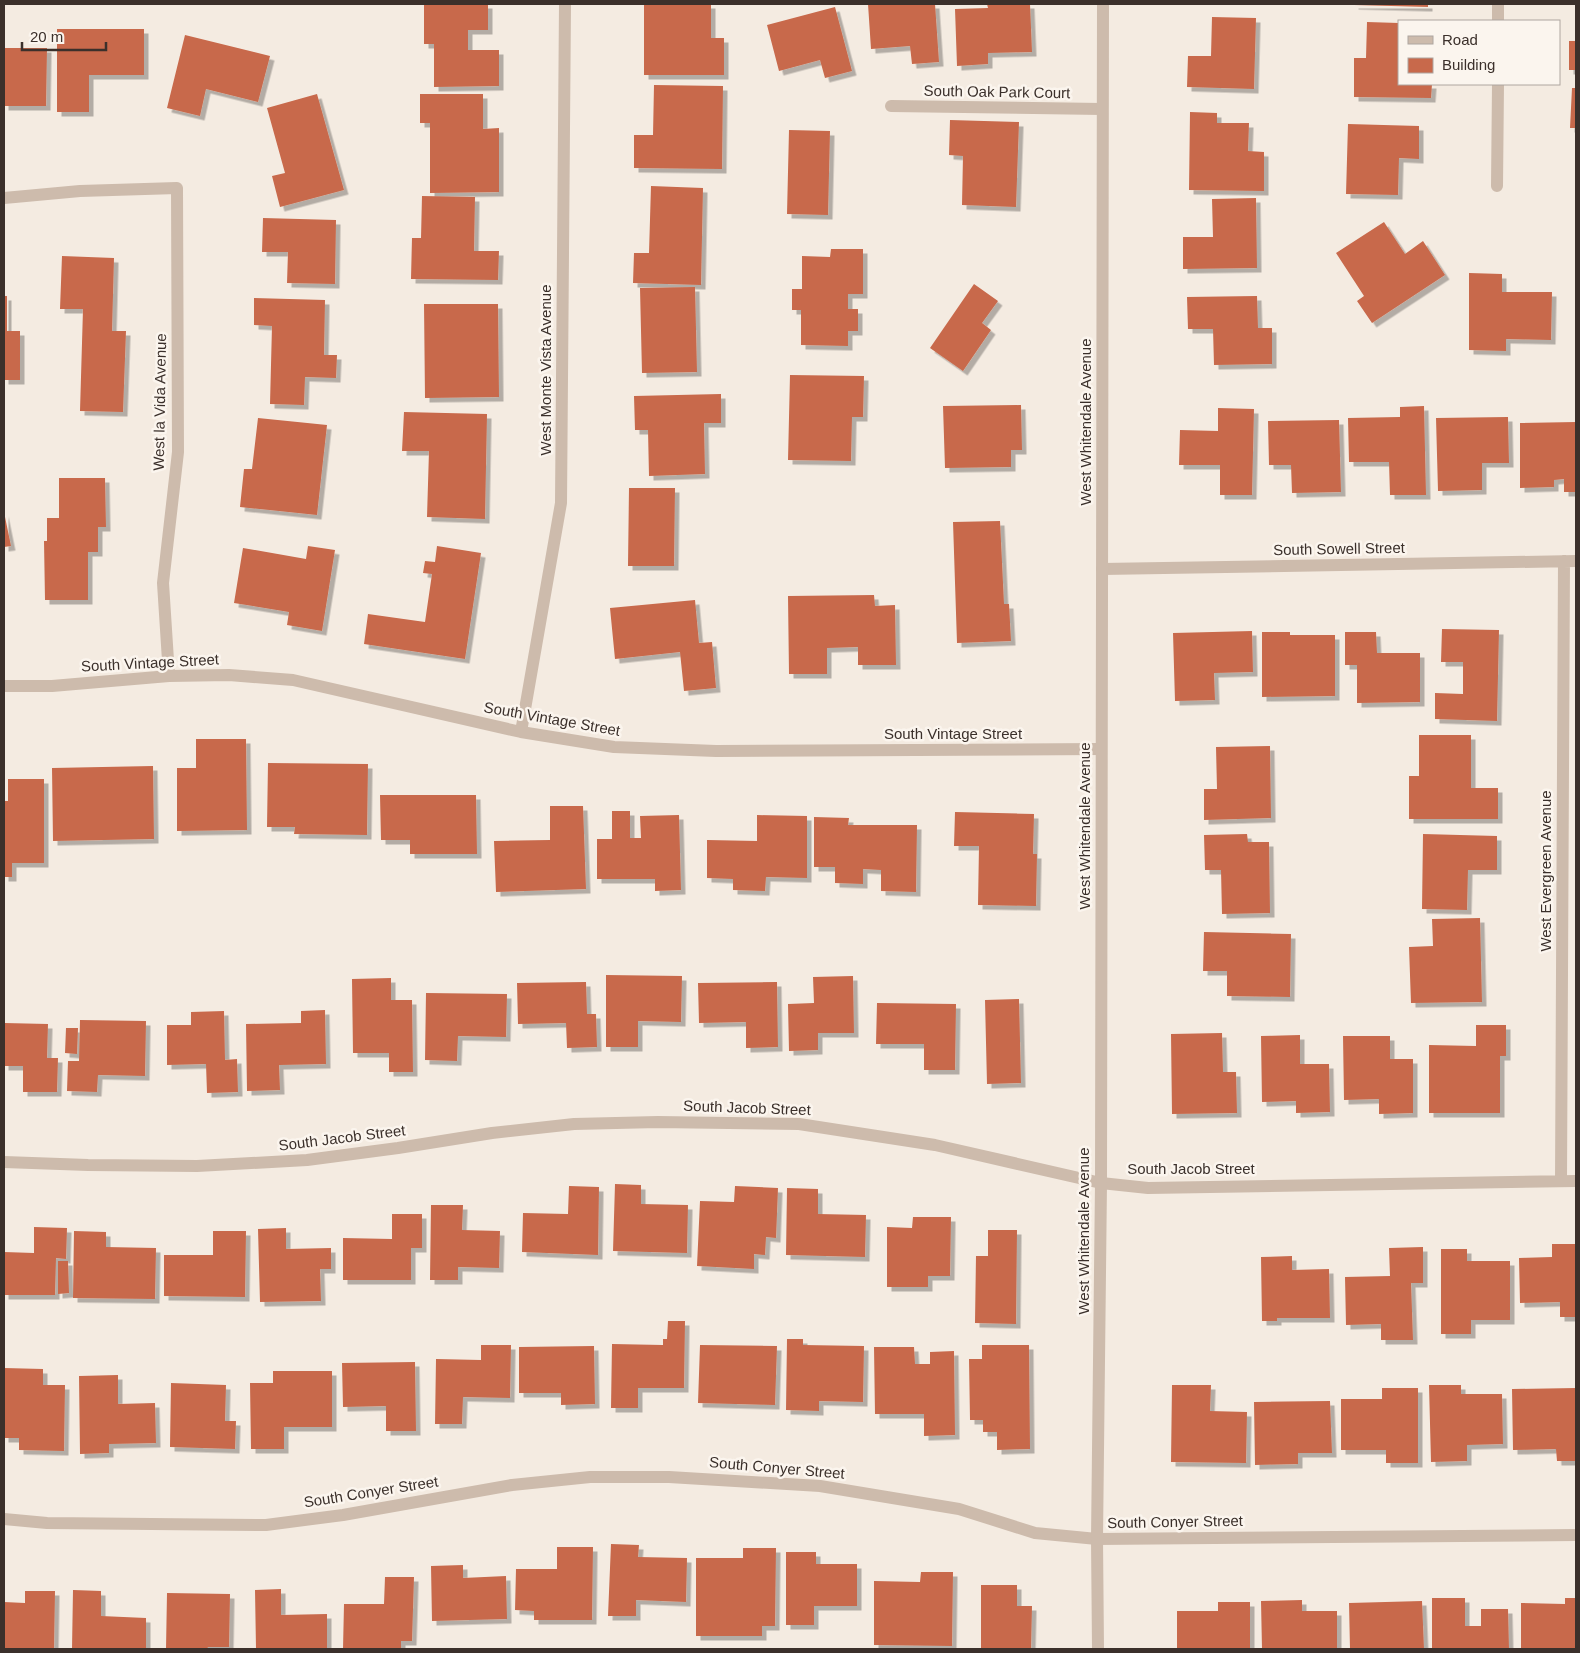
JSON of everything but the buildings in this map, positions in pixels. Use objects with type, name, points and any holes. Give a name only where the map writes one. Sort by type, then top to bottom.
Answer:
[{"type":"street","name":"West Monte Vista Avenue","points":[[521,732],[561,503],[565,4]]},
{"type":"street","name":"West Whitendale Avenue","points":[[1098,1649],[1097,1539],[1101,1183],[1103,4]]},
{"type":"street","points":[[1498,4],[1498,20]]},
{"type":"street","points":[[1497,186],[1498,85]]},
{"type":"street","name":"South Oak Park Court","points":[[891,106],[1102,109]]},
{"type":"street","name":"West la Vida Avenue","points":[[4,198],[80,191],[177,188],[178,452],[163,582],[169,676]]},
{"type":"street","name":"South Sowell Street","points":[[1102,569],[1570,561]]},
{"type":"street","name":"West Evergreen Avenue","points":[[1561,1181],[1570,561]]},
{"type":"street","name":"South Vintage Street","points":[[4,686],[52,686],[169,676],[229,675],[293,680],[521,732],[614,747],[716,751],[1101,749]]},
{"type":"street","name":"South Jacob Street","points":[[4,1162],[197,1166],[307,1160],[492,1133],[574,1124],[658,1122],[799,1124],[935,1145],[1101,1183],[1148,1188],[1576,1181]]},
{"type":"street","name":"South Conyer Street","points":[[4,1519],[47,1523],[266,1525],[343,1515],[512,1485],[590,1477],[669,1476],[820,1486],[959,1509],[1036,1533],[1097,1539],[1576,1535]]}]
